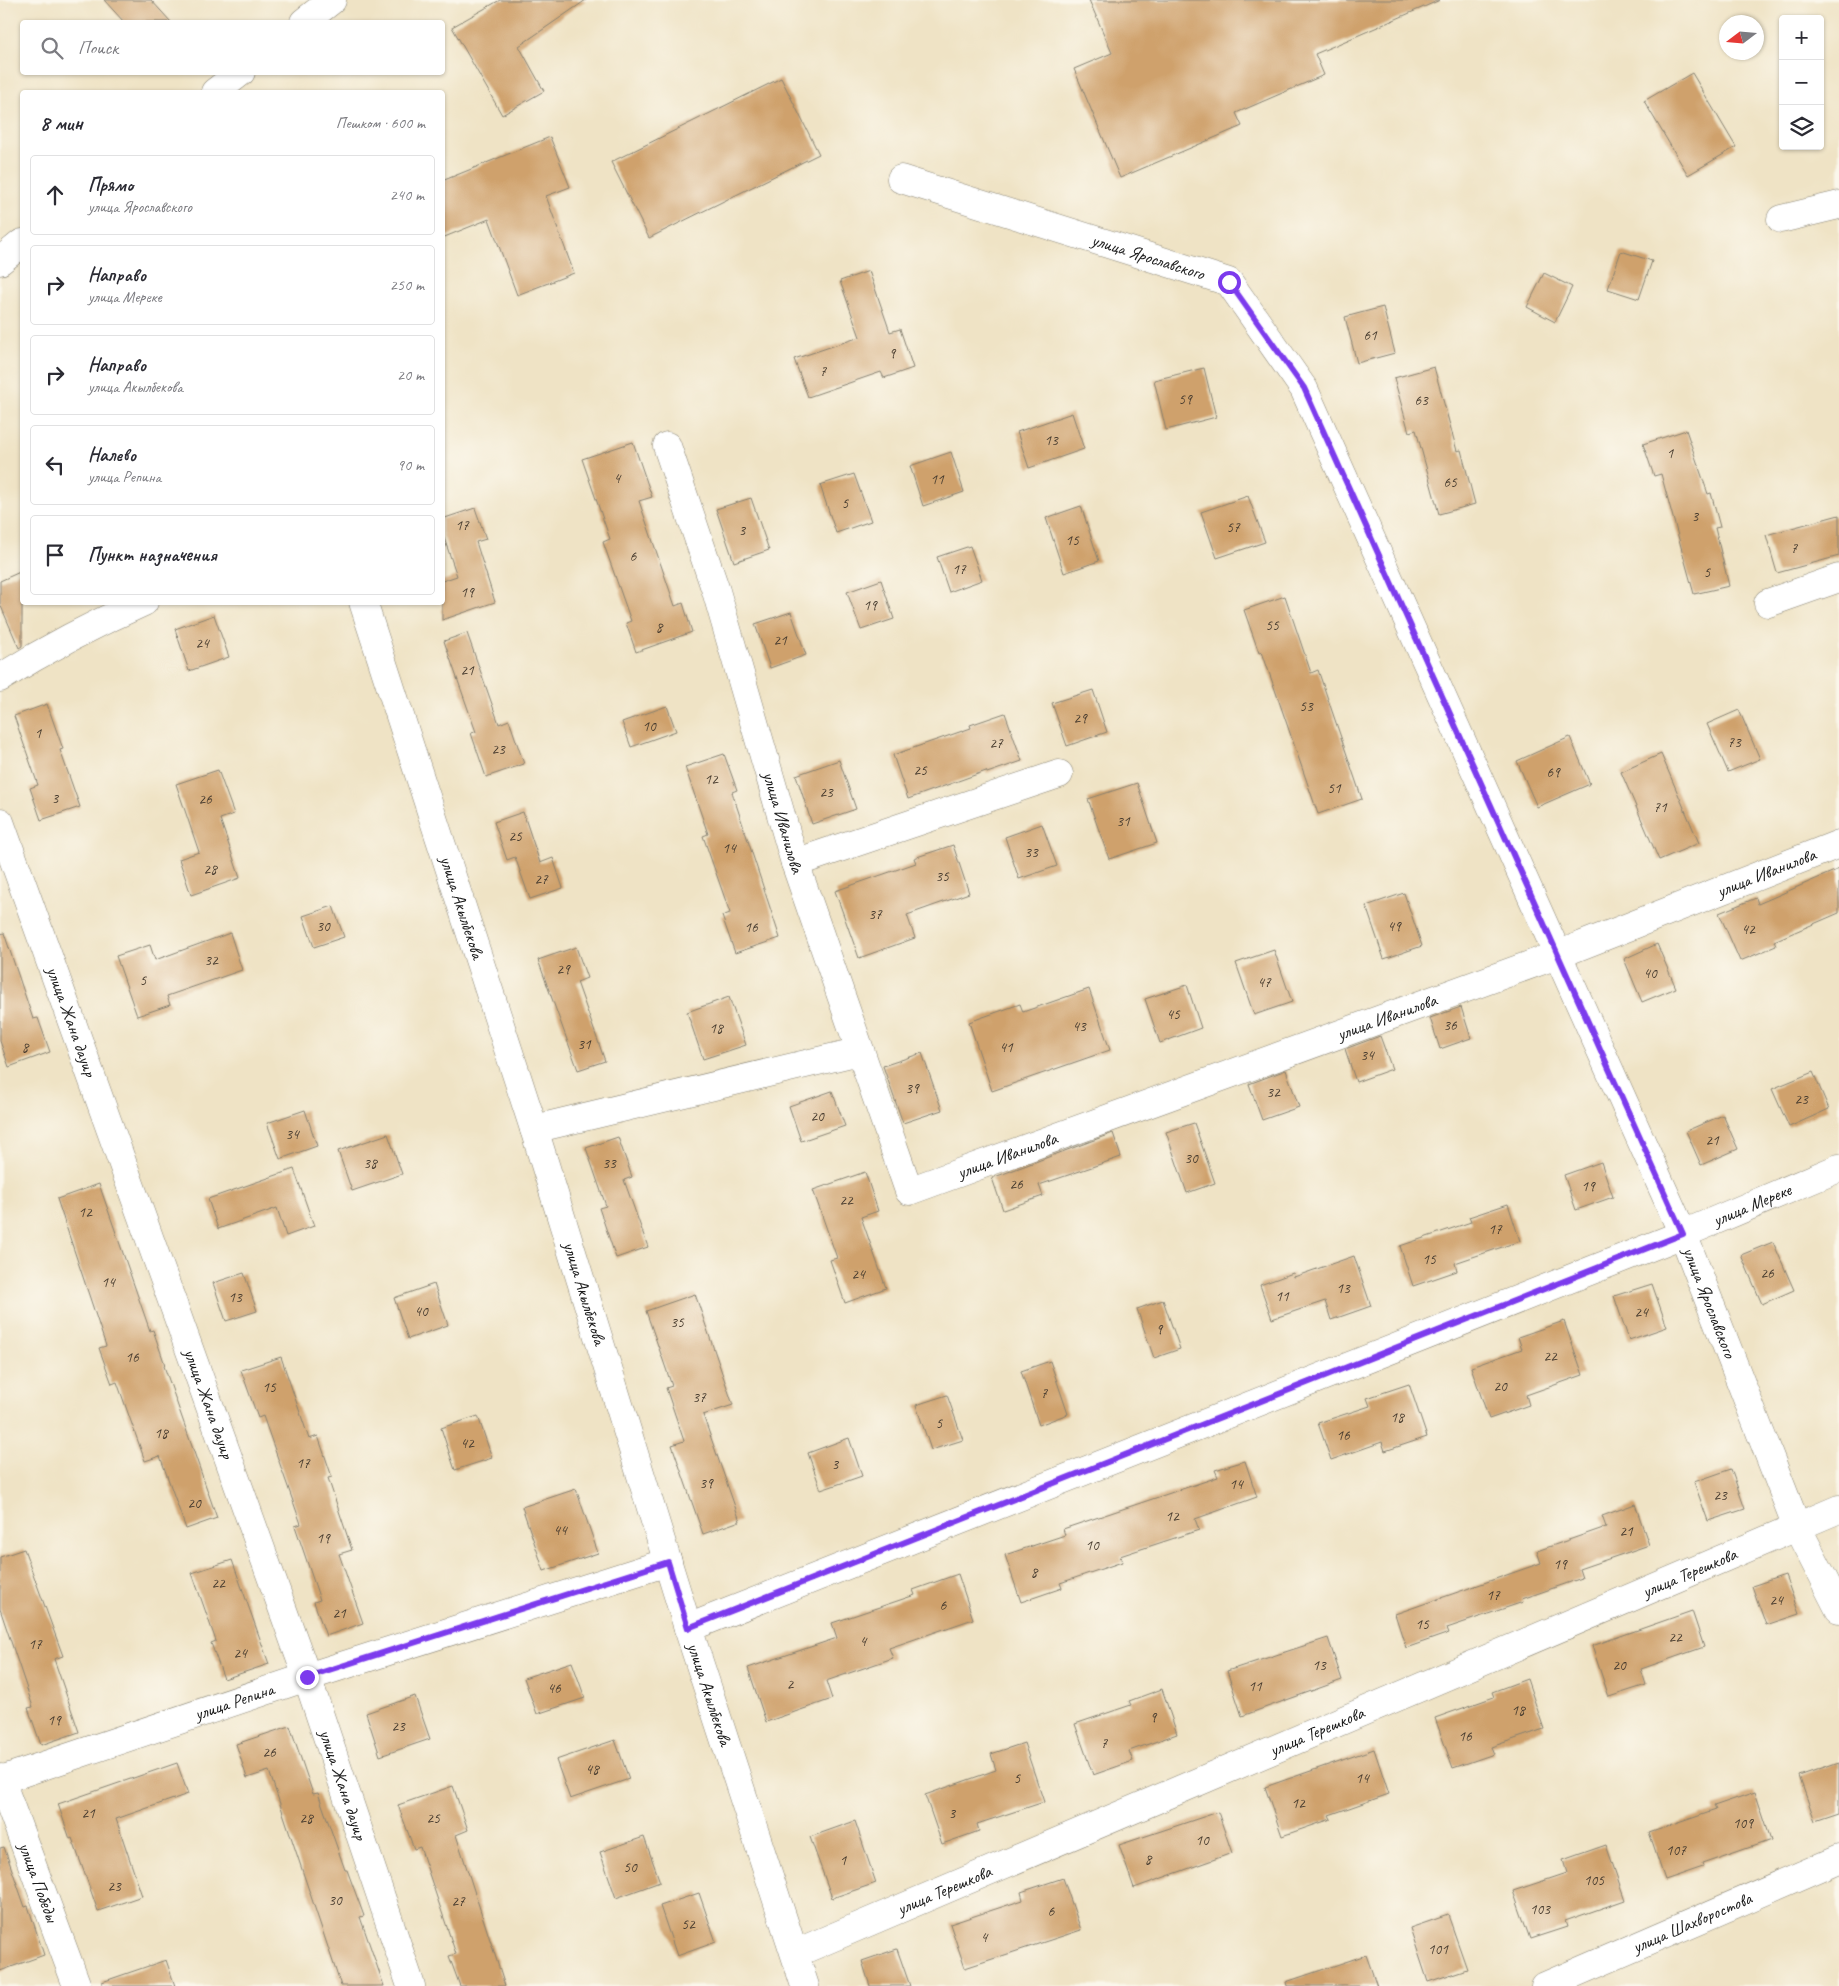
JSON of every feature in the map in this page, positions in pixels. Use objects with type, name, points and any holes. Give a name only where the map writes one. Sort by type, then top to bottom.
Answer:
[{"type":"street","points":[[307,20],[332,0]]},
{"type":"street","points":[[218,90],[236,75]]},
{"type":"street","name":"улица Ярославского","points":[[902,179],[1229,282],[1304,388],[1683,1234],[1797,1527],[1839,1609]]},
{"type":"street","points":[[1781,219],[1839,205]]},
{"type":"street","points":[[0,261],[20,245]]},
{"type":"street","name":"улица Иванилова","points":[[667,446],[716,591],[796,864],[909,1191],[1557,955],[1839,844]]},
{"type":"street","points":[[1768,603],[1839,578]]},
{"type":"street","points":[[0,678],[26,661],[106,619],[137,605]]},
{"type":"street","name":"улица Акылбекова","points":[[363,605],[534,1129],[688,1628],[806,1986]]},
{"type":"street","points":[[796,864],[1059,774]]},
{"type":"street","name":"улица Жана дауир","points":[[0,822],[307,1677],[411,1986]]},
{"type":"street","points":[[534,1129],[860,1051]]},
{"type":"street","name":"улица Мереке","points":[[688,1628],[1683,1234],[1839,1168]]},
{"type":"street","name":"улица Терешкова","points":[[796,1953],[1839,1509]]},
{"type":"street","name":"улица Репина","points":[[1,1779],[307,1677],[668,1562]]},
{"type":"street","name":"улица Победы","points":[[1,1779],[77,1986]]},
{"type":"street","name":"улица Шахворостова","points":[[1545,1986],[1839,1859]]},
{"type":"building","points":[[104,0],[151,0],[169,20],[122,20]]},
{"type":"building","points":[[500,0],[586,0],[519,46],[544,91],[502,115],[452,27]]},
{"type":"building","points":[[1089,0],[1440,0],[1315,54],[1324,75],[1236,113],[1242,126],[1120,178],[1074,69],[1112,53]]},
{"type":"building","points":[[1692,73],[1736,147],[1688,175],[1644,101]]},
{"type":"building","points":[[781,78],[819,154],[649,238],[611,162]]},
{"type":"building","points":[[550,137],[570,187],[546,196],[574,273],[517,295],[489,219],[445,237],[445,180]]},
{"type":"building","points":[[1621,251],[1652,261],[1639,299],[1608,289]]},
{"type":"building","points":[[869,271],[890,332],[900,329],[913,368],[884,378],[881,372],[808,397],[794,359],[860,337],[840,281]]},
{"type":"building","points":[[1544,273],[1572,287],[1555,322],[1527,307]]},
{"type":"building","points":[[1383,307],[1395,353],[1357,363],[1345,317]]},
{"type":"building","points":[[1434,367],[1457,451],[1461,450],[1475,504],[1439,514],[1416,430],[1409,432],[1394,378]]},
{"type":"building","points":[[1204,368],[1216,417],[1166,430],[1154,380]]},
{"type":"building","points":[[1072,413],[1084,449],[1029,468],[1017,432]]},
{"type":"building","points":[[1686,430],[1708,494],[1711,493],[1720,527],[1715,528],[1729,586],[1694,594],[1661,474],[1654,476],[1643,444]]},
{"type":"building","points":[[633,442],[652,497],[639,501],[675,606],[683,603],[692,632],[636,652],[626,623],[631,621],[603,542],[610,539],[582,459]]},
{"type":"building","points":[[951,452],[964,492],[923,506],[910,466]]},
{"type":"building","points":[[854,474],[871,521],[836,533],[820,485]]},
{"type":"building","points":[[1248,496],[1265,542],[1217,558],[1201,512]]},
{"type":"building","points":[[751,498],[769,550],[734,562],[716,509]]},
{"type":"building","points":[[1081,506],[1099,561],[1064,573],[1046,518]]},
{"type":"building","points":[[475,508],[486,539],[476,542],[495,602],[442,620],[442,605],[445,605],[445,580],[457,576],[445,541],[445,518]]},
{"type":"building","points":[[1839,515],[1839,556],[1777,573],[1766,535]]},
{"type":"building","points":[[970,546],[982,580],[949,592],[937,557]]},
{"type":"building","points":[[20,572],[22,646],[19,648],[0,604],[0,581]]},
{"type":"building","points":[[881,580],[894,619],[861,630],[847,592]]},
{"type":"building","points":[[1285,596],[1311,673],[1318,670],[1362,799],[1318,814],[1262,652],[1259,653],[1244,610]]},
{"type":"building","points":[[791,612],[806,655],[770,668],[755,624]]},
{"type":"building","points":[[214,615],[229,657],[189,671],[175,629]]},
{"type":"building","points":[[467,633],[499,724],[509,720],[524,764],[486,777],[471,733],[476,732],[444,641]]},
{"type":"building","points":[[1093,690],[1107,732],[1067,746],[1052,703]]},
{"type":"building","points":[[47,704],[63,749],[60,750],[80,807],[41,820],[30,788],[38,785],[14,716]]},
{"type":"building","points":[[667,706],[676,731],[631,747],[622,722]]},
{"type":"building","points":[[1739,710],[1760,759],[1728,772],[1707,724]]},
{"type":"building","points":[[1005,713],[1022,761],[987,773],[986,771],[908,799],[893,755],[971,728],[970,725]]},
{"type":"building","points":[[1570,737],[1590,784],[1537,807],[1517,761]]},
{"type":"building","points":[[724,754],[737,790],[732,792],[780,938],[735,953],[722,916],[730,913],[703,836],[708,834],[685,767]]},
{"type":"building","points":[[1661,754],[1699,843],[1659,860],[1621,772]]},
{"type":"building","points":[[839,760],[856,809],[812,824],[796,775]]},
{"type":"building","points":[[218,770],[234,814],[220,819],[240,878],[191,895],[179,859],[199,852],[176,784]]},
{"type":"building","points":[[1137,783],[1157,843],[1109,859],[1088,799]]},
{"type":"building","points":[[523,812],[540,863],[553,858],[563,888],[530,899],[515,857],[507,860],[494,822]]},
{"type":"building","points":[[1042,824],[1057,866],[1019,879],[1005,837]]},
{"type":"building","points":[[953,845],[969,893],[907,915],[915,938],[859,958],[835,891],[916,863],[914,858]]},
{"type":"building","points":[[1839,869],[1839,913],[1774,941],[1776,946],[1740,961],[1719,913],[1756,898],[1758,904]]},
{"type":"building","points":[[1404,893],[1422,946],[1384,959],[1366,906]]},
{"type":"building","points":[[333,906],[344,937],[314,947],[303,916]]},
{"type":"building","points":[[4,933],[33,1019],[38,1018],[50,1052],[9,1067],[0,1041],[0,934]]},
{"type":"building","points":[[230,933],[242,970],[167,996],[170,1005],[137,1016],[116,956],[150,945],[155,960]]},
{"type":"building","points":[[1657,944],[1676,988],[1642,1002],[1624,959]]},
{"type":"building","points":[[576,947],[587,978],[577,982],[605,1061],[578,1070],[538,960]]},
{"type":"building","points":[[1274,950],[1292,1002],[1254,1015],[1236,963]]},
{"type":"building","points":[[1187,985],[1201,1028],[1160,1043],[1145,999]]},
{"type":"building","points":[[1089,989],[1110,1050],[992,1091],[969,1022],[1020,1004],[1023,1012]]},
{"type":"building","points":[[729,997],[746,1045],[703,1059],[687,1012]]},
{"type":"building","points":[[1461,1007],[1471,1038],[1440,1049],[1430,1018]]},
{"type":"building","points":[[1380,1036],[1392,1069],[1356,1082],[1345,1049]]},
{"type":"building","points":[[922,1053],[942,1110],[903,1123],[883,1066]]},
{"type":"building","points":[[1286,1070],[1299,1107],[1262,1120],[1249,1084]]},
{"type":"building","points":[[1813,1072],[1829,1109],[1789,1127],[1772,1089]]},
{"type":"building","points":[[832,1091],[845,1126],[801,1141],[789,1106]]},
{"type":"building","points":[[305,1110],[317,1146],[280,1159],[267,1123]]},
{"type":"building","points":[[1723,1115],[1738,1149],[1701,1165],[1686,1131]]},
{"type":"building","points":[[1194,1123],[1215,1183],[1187,1193],[1166,1132]]},
{"type":"building","points":[[1113,1133],[1121,1157],[1039,1185],[1043,1196],[1003,1210],[992,1178]]},
{"type":"building","points":[[388,1134],[402,1174],[352,1191],[338,1151]]},
{"type":"building","points":[[618,1137],[632,1177],[624,1180],[648,1247],[616,1258],[599,1208],[606,1206],[586,1148]]},
{"type":"building","points":[[1601,1162],[1613,1197],[1576,1210],[1564,1175]]},
{"type":"building","points":[[294,1169],[314,1226],[286,1236],[277,1208],[218,1229],[208,1199]]},
{"type":"building","points":[[865,1172],[878,1211],[861,1217],[886,1288],[845,1303],[830,1260],[837,1258],[813,1190]]},
{"type":"building","points":[[99,1184],[150,1331],[153,1330],[217,1518],[186,1529],[160,1456],[145,1461],[117,1382],[112,1384],[99,1348],[106,1346],[57,1199]]},
{"type":"building","points":[[1508,1204],[1520,1241],[1455,1263],[1457,1271],[1413,1286],[1400,1246],[1471,1222],[1469,1217]]},
{"type":"building","points":[[1773,1242],[1794,1290],[1762,1304],[1741,1255]]},
{"type":"building","points":[[1354,1256],[1371,1306],[1331,1320],[1325,1301],[1272,1319],[1260,1285],[1293,1273],[1294,1277]]},
{"type":"building","points":[[244,1273],[257,1311],[226,1321],[213,1283]]},
{"type":"building","points":[[434,1284],[448,1325],[408,1339],[394,1298]]},
{"type":"building","points":[[1652,1284],[1667,1327],[1629,1340],[1614,1296]]},
{"type":"building","points":[[695,1294],[733,1405],[703,1415],[740,1521],[703,1534],[672,1445],[684,1441],[666,1388],[672,1386],[646,1311]]},
{"type":"building","points":[[1163,1300],[1180,1349],[1154,1358],[1137,1309]]},
{"type":"building","points":[[1564,1321],[1583,1375],[1526,1395],[1529,1405],[1489,1419],[1471,1367],[1522,1349],[1518,1337]]},
{"type":"building","points":[[281,1357],[309,1439],[318,1436],[332,1477],[328,1478],[352,1550],[339,1554],[363,1623],[326,1636],[314,1602],[320,1600],[295,1526],[301,1524],[263,1416],[258,1418],[241,1370]]},
{"type":"building","points":[[1050,1361],[1068,1414],[1039,1425],[1021,1371]]},
{"type":"building","points":[[1409,1384],[1427,1437],[1385,1451],[1382,1442],[1331,1460],[1318,1423],[1370,1406],[1367,1398]]},
{"type":"building","points":[[947,1395],[963,1440],[931,1450],[916,1405]]},
{"type":"building","points":[[478,1416],[492,1458],[455,1470],[441,1428]]},
{"type":"building","points":[[849,1438],[862,1476],[821,1490],[808,1453]]},
{"type":"building","points":[[1245,1461],[1257,1497],[1195,1519],[1199,1530],[1120,1556],[1122,1562],[1060,1583],[1062,1588],[1021,1602],[1005,1555],[1065,1535],[1063,1529],[1218,1477],[1215,1470]]},
{"type":"building","points":[[1731,1469],[1745,1509],[1708,1521],[1694,1482]]},
{"type":"building","points":[[576,1489],[598,1553],[544,1571],[522,1507]]},
{"type":"building","points":[[1635,1504],[1649,1545],[1579,1569],[1582,1578],[1522,1599],[1523,1602],[1447,1628],[1449,1633],[1406,1648],[1395,1614],[1541,1563],[1537,1551],[1606,1527],[1602,1516]]},
{"type":"building","points":[[24,1549],[63,1656],[54,1659],[79,1732],[41,1745],[28,1708],[33,1707],[0,1609],[0,1557]]},
{"type":"building","points":[[232,1560],[269,1664],[224,1679],[211,1643],[216,1641],[192,1573]]},
{"type":"building","points":[[958,1574],[973,1619],[889,1648],[893,1658],[826,1681],[832,1699],[766,1722],[748,1668],[837,1638],[832,1623],[915,1595],[913,1590]]},
{"type":"building","points":[[1785,1575],[1799,1614],[1766,1625],[1752,1586]]},
{"type":"building","points":[[1692,1611],[1704,1647],[1641,1669],[1646,1685],[1609,1697],[1592,1646]]},
{"type":"building","points":[[1328,1638],[1342,1680],[1242,1716],[1227,1671]]},
{"type":"building","points":[[572,1662],[585,1698],[537,1714],[524,1678]]},
{"type":"building","points":[[1527,1679],[1544,1729],[1491,1747],[1494,1754],[1453,1768],[1435,1718],[1494,1697],[1492,1692]]},
{"type":"building","points":[[1162,1689],[1177,1734],[1129,1751],[1133,1761],[1093,1775],[1075,1724],[1131,1705],[1129,1701]]},
{"type":"building","points":[[415,1696],[430,1739],[380,1756],[366,1713]]},
{"type":"building","points":[[290,1726],[313,1794],[318,1793],[345,1870],[347,1870],[364,1916],[360,1917],[384,1986],[341,1986],[269,1771],[247,1778],[236,1744]]},
{"type":"building","points":[[615,1740],[629,1779],[570,1799],[556,1760]]},
{"type":"building","points":[[1024,1743],[1044,1802],[977,1824],[979,1831],[942,1844],[925,1795],[996,1770],[991,1754]]},
{"type":"building","points":[[1374,1749],[1389,1794],[1329,1815],[1331,1819],[1282,1836],[1265,1787]]},
{"type":"building","points":[[1839,1762],[1839,1813],[1815,1821],[1799,1776]]},
{"type":"building","points":[[177,1763],[188,1794],[116,1819],[142,1896],[98,1911],[58,1804]]},
{"type":"building","points":[[453,1786],[468,1830],[456,1835],[505,1986],[460,1986],[449,1956],[456,1954],[420,1847],[414,1849],[398,1805]]},
{"type":"building","points":[[1755,1792],[1771,1840],[1702,1864],[1703,1867],[1665,1880],[1649,1833],[1716,1810],[1714,1806]]},
{"type":"building","points":[[1218,1812],[1232,1853],[1134,1888],[1119,1845]]},
{"type":"building","points":[[855,1821],[876,1883],[832,1898],[810,1837]]},
{"type":"building","points":[[644,1837],[660,1882],[616,1898],[600,1852]]},
{"type":"building","points":[[1606,1845],[1625,1900],[1565,1921],[1567,1927],[1530,1939],[1513,1891],[1567,1873],[1563,1860]]},
{"type":"building","points":[[4,1847],[25,1907],[28,1906],[44,1955],[0,1971],[0,1848]]},
{"type":"building","points":[[1063,1878],[1081,1930],[965,1968],[950,1924],[1023,1900],[1021,1892]]},
{"type":"building","points":[[699,1893],[716,1942],[677,1956],[660,1906]]},
{"type":"building","points":[[1448,1915],[1467,1969],[1428,1982],[1410,1928]]},
{"type":"building","points":[[897,1949],[910,1986],[870,1986],[862,1961]]},
{"type":"building","points":[[1366,1955],[1377,1986],[1287,1986],[1286,1982]]},
{"type":"building","points":[[166,1960],[175,1986],[102,1986],[102,1982]]},
{"type":"route","points":[[307,1677],[668,1562],[688,1628],[1683,1234],[1304,388],[1229,282]]}]
